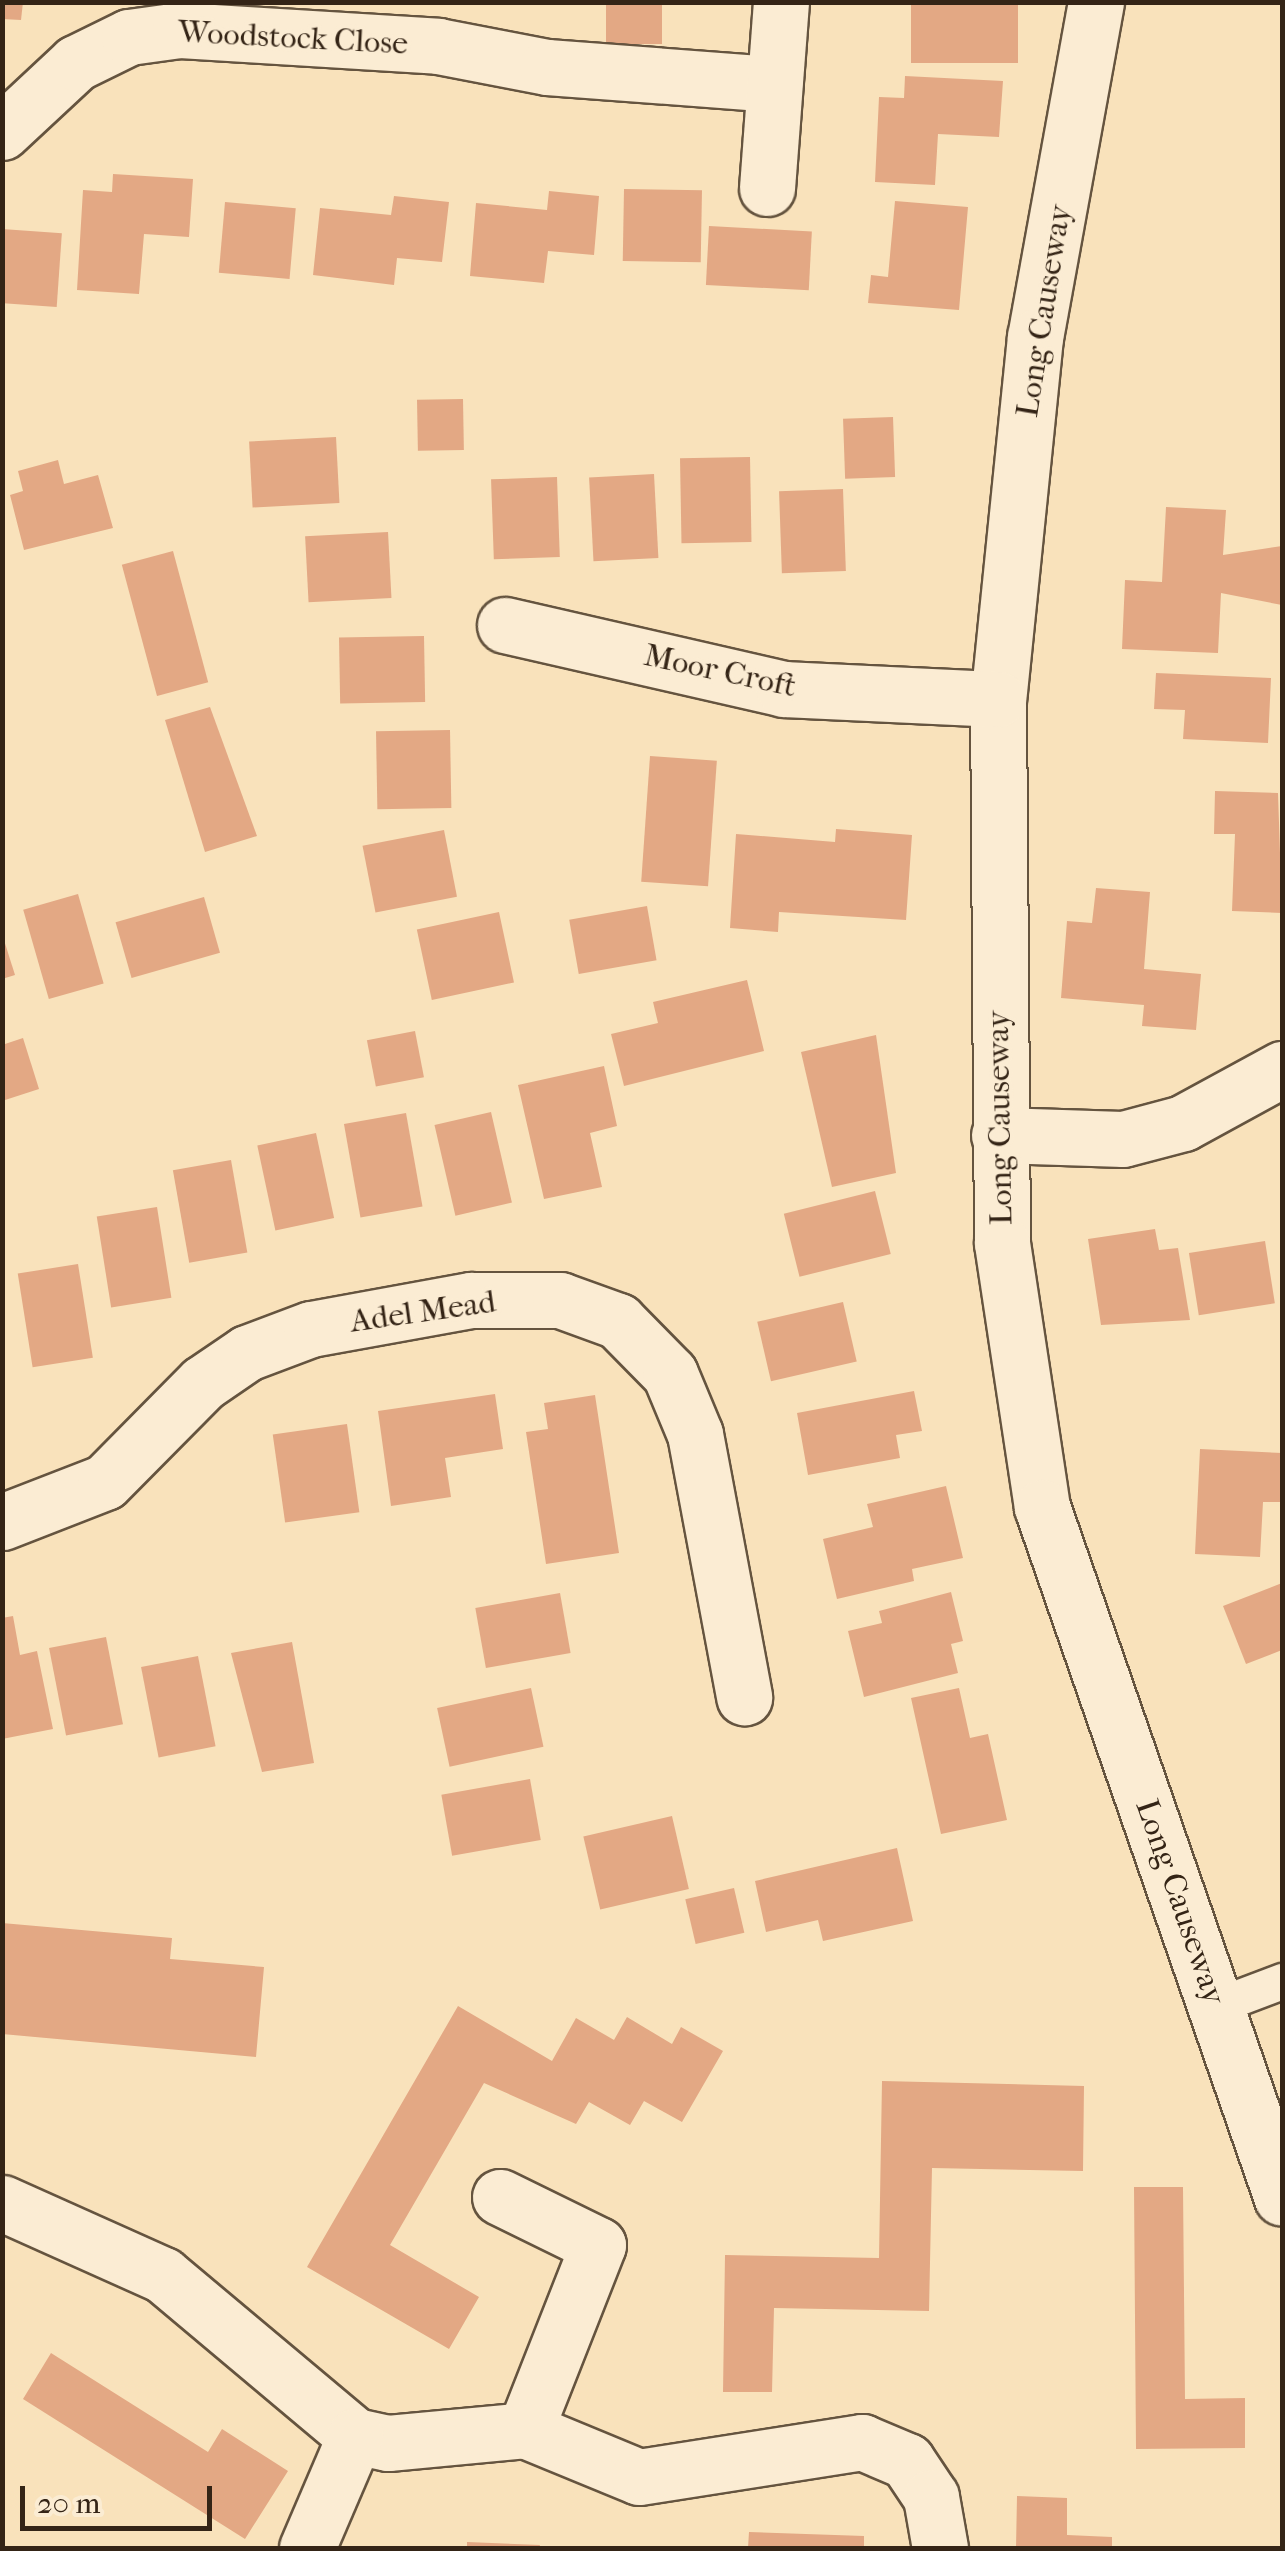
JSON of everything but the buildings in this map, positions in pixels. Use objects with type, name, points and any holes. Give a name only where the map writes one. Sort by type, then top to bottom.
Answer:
[{"type":"street","points":[[767,188],[781,2]]},
{"type":"street","name":"Long Causeway","points":[[1096,2],[1035,336],[998,699],[999,1136],[1018,1388],[1042,1507],[1282,2198]]},
{"type":"street","name":"Woodstock Close","points":[[2,132],[76,63],[129,36],[180,30],[439,24],[547,67],[774,84]]},
{"type":"street","name":"Moor Croft","points":[[504,625],[784,689],[998,699]]},
{"type":"street","points":[[999,1136],[1123,1138],[1183,1122],[1282,1068]]},
{"type":"street","name":"Adel Mead","points":[[3,1518],[105,1482],[202,1383],[247,1352],[311,1329],[471,1300],[560,1300],[618,1322],[670,1374],[696,1434],[744,1697]]},
{"type":"street","points":[[500,2197],[598,2244],[525,2430]]},
{"type":"street","points":[[2,2202],[163,2274],[355,2436],[388,2443],[525,2430],[639,2476],[862,2442],[906,2461],[931,2497],[940,2548]]},
{"type":"street","points":[[307,2548],[355,2436]]},
{"type":"lane","points":[[1216,2006],[1282,1981]]}]
